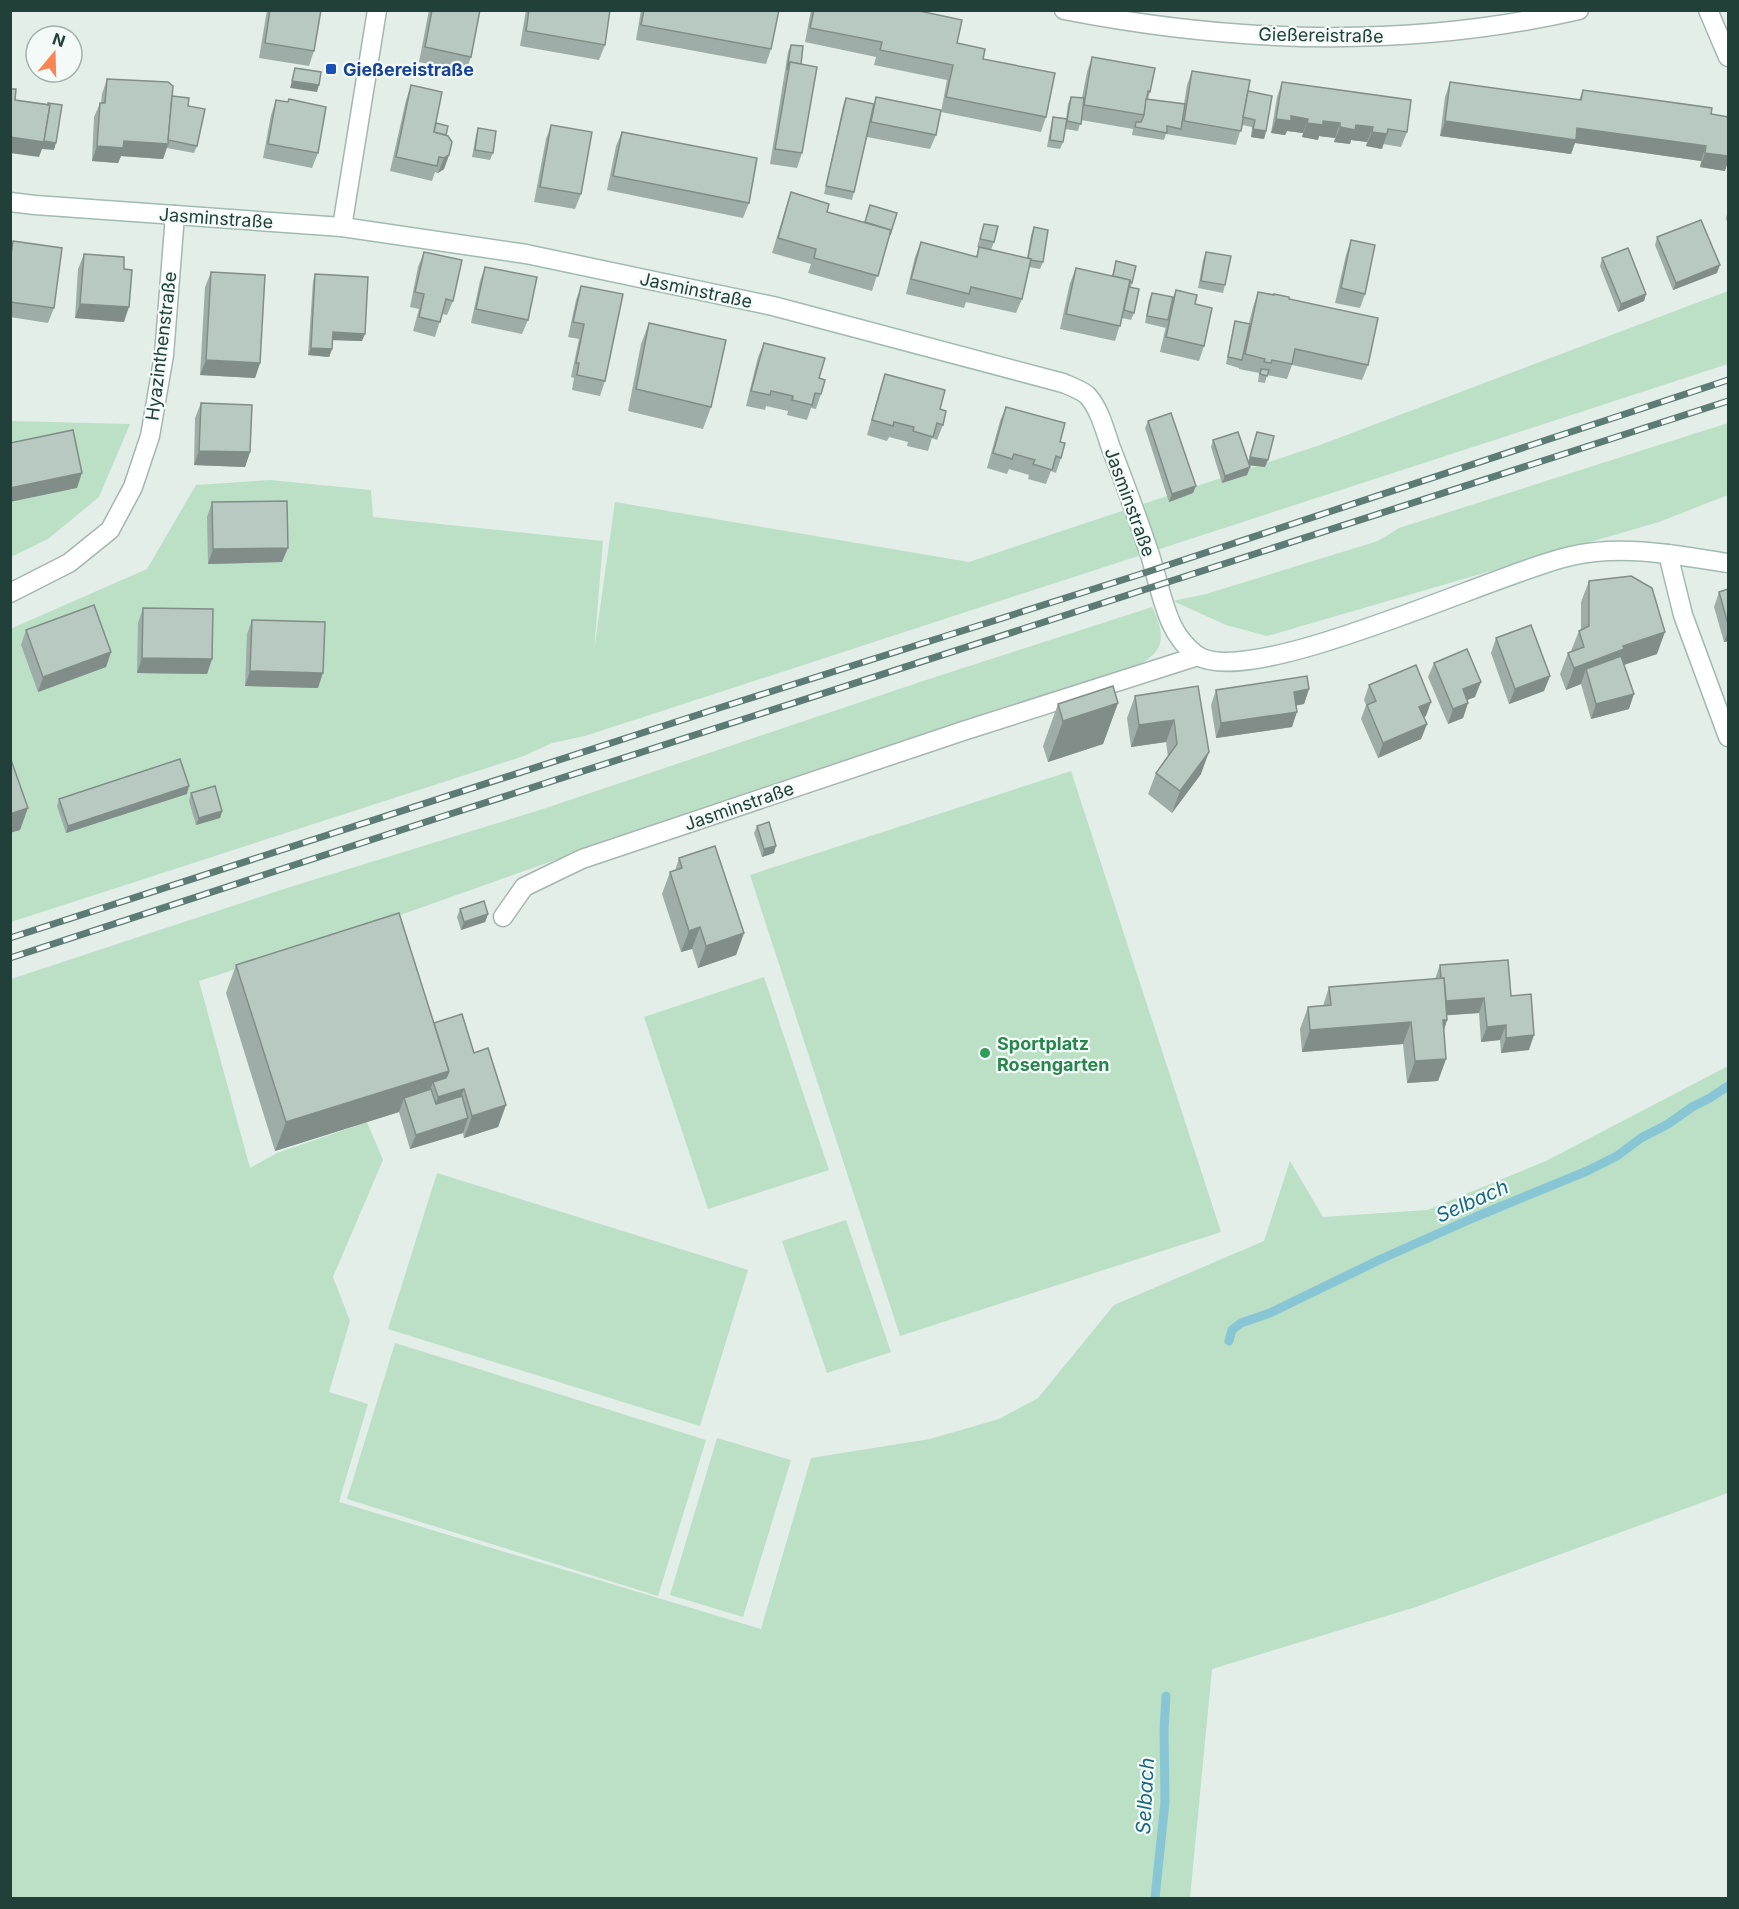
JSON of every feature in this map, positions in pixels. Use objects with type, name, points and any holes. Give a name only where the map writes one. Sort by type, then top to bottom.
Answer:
[{"type":"street","points":[[342,227],[377,10]]},
{"type":"street","name":"Gießereistraße","points":[[1064,10],[1118,21],[1197,31],[1276,36],[1367,37],[1495,27],[1579,10]]},
{"type":"street","points":[[1708,10],[1728,57]]},
{"type":"street","name":"Jasminstraße","points":[[10,202],[342,227],[526,254],[773,306],[1063,383],[1086,394],[1098,412],[1141,528],[1172,624],[1183,642],[1198,656],[1217,662],[1241,661],[1329,641],[1570,556],[1616,550],[1668,554],[1728,563]]},
{"type":"street","name":"Hyazinthenstraße","points":[[10,593],[69,563],[110,530],[134,487],[150,436],[164,355],[175,215]]},
{"type":"street","points":[[1668,554],[1683,615],[1728,737]]},
{"type":"street","name":"Jasminstraße","points":[[503,917],[524,887],[582,859],[951,734],[1198,656]]},
{"type":"green space","points":[[1728,291],[1728,364],[585,736],[552,743],[524,756],[11,922],[10,629],[147,569],[196,485],[270,480],[371,490],[373,517],[603,541],[594,651],[615,502],[969,562],[1320,445]]},
{"type":"green space","points":[[11,421],[130,424],[99,497],[48,539],[11,557]]},
{"type":"green space","points":[[1728,423],[1728,495],[1659,522],[1267,636],[1226,625],[1173,601],[1206,594],[1378,541],[1399,528]]},
{"type":"green space","points":[[1152,607],[1161,632],[1158,649],[1144,662],[1121,674],[575,853],[392,918],[199,981],[250,1168],[277,1153],[367,1122],[383,1160],[333,1277],[350,1321],[329,1392],[368,1404],[339,1502],[761,1629],[811,1458],[930,1439],[999,1419],[1038,1398],[1114,1305],[1264,1241],[1290,1161],[1323,1217],[1427,1210],[1546,1161],[1728,1066],[1728,1493],[1416,1607],[1212,1669],[1190,1898],[11,1898],[11,979],[290,887],[540,810],[923,681]]},
{"type":"green space","name":"Sportplatz Rosengarten","points":[[1071,771],[1221,1232],[900,1336],[750,875]]},
{"type":"green space","points":[[764,977],[829,1170],[708,1209],[644,1017]]},
{"type":"green space","points":[[437,1173],[748,1270],[700,1426],[388,1329]]},
{"type":"green space","points":[[846,1220],[891,1352],[827,1373],[782,1241]]},
{"type":"green space","points":[[395,1343],[706,1440],[658,1596],[347,1499]]},
{"type":"green space","points":[[717,1438],[791,1460],[743,1617],[670,1595]]},
{"type":"building","points":[[270,10],[321,10],[314,51],[265,43]]},
{"type":"building","points":[[432,10],[480,10],[471,57],[425,47]]},
{"type":"building","points":[[529,10],[610,10],[605,45],[526,31]]},
{"type":"building","points":[[644,10],[779,10],[771,49],[641,25]]},
{"type":"building","points":[[814,10],[915,10],[962,20],[957,43],[985,49],[983,59],[1055,73],[1046,117],[946,97],[953,65],[880,50],[882,42],[810,28]]},
{"type":"building","points":[[791,45],[803,46],[801,64],[790,62],[787,70]]},
{"type":"building","points":[[1092,57],[1155,68],[1144,115],[1084,105]]},
{"type":"building","points":[[790,62],[817,67],[802,153],[775,149]]},
{"type":"building","points":[[295,68],[321,72],[319,85],[292,81]]},
{"type":"building","points":[[1192,71],[1250,80],[1241,131],[1184,121]]},
{"type":"building","points":[[107,79],[168,82],[173,86],[168,144],[124,141],[123,148],[97,146],[100,103],[105,103]]},
{"type":"building","points":[[1282,82],[1411,100],[1407,132],[1388,129],[1387,134],[1372,132],[1373,127],[1356,125],[1355,130],[1340,127],[1340,123],[1323,121],[1323,125],[1307,123],[1308,119],[1291,116],[1291,121],[1276,119]]},
{"type":"building","points":[[1450,82],[1581,100],[1583,90],[1712,108],[1711,114],[1728,117],[1728,156],[1705,153],[1706,146],[1577,128],[1576,140],[1445,121]]},
{"type":"building","points":[[411,85],[442,92],[434,132],[448,136],[452,142],[449,155],[444,158],[439,157],[437,166],[396,157]]},
{"type":"building","points":[[10,89],[16,89],[15,100],[50,105],[44,142],[10,137]]},
{"type":"building","points":[[1248,91],[1272,96],[1266,131],[1253,129],[1255,120],[1243,117]]},
{"type":"building","points":[[172,96],[189,98],[188,106],[205,109],[197,146],[168,140]]},
{"type":"building","points":[[876,97],[941,110],[936,135],[871,122]]},
{"type":"building","points":[[1071,97],[1084,98],[1081,124],[1067,121]]},
{"type":"building","points":[[846,98],[874,104],[854,192],[826,186]]},
{"type":"building","points":[[289,99],[326,107],[318,153],[268,144],[276,100],[288,102]]},
{"type":"building","points":[[1146,99],[1185,104],[1181,129],[1167,126],[1167,133],[1135,127],[1136,122],[1141,122],[1144,115]]},
{"type":"building","points":[[48,103],[62,105],[56,143],[44,141],[50,105]]},
{"type":"building","points":[[1053,117],[1067,119],[1063,142],[1050,140]]},
{"type":"building","points":[[436,123],[448,126],[446,135],[434,132]]},
{"type":"building","points":[[551,125],[592,132],[581,194],[540,187]]},
{"type":"building","points":[[478,128],[496,131],[493,153],[475,150]]},
{"type":"building","points":[[622,132],[757,158],[749,203],[613,176]]},
{"type":"building","points":[[791,192],[829,204],[827,212],[891,230],[878,276],[814,258],[816,249],[778,238]]},
{"type":"building","points":[[870,205],[897,213],[890,235],[891,230],[865,222]]},
{"type":"building","points":[[1701,220],[1720,265],[1676,283],[1657,237]]},
{"type":"building","points":[[984,224],[998,226],[994,242],[980,239]]},
{"type":"building","points":[[1034,227],[1048,230],[1043,262],[1028,258]]},
{"type":"building","points":[[1351,240],[1375,245],[1365,294],[1341,288]]},
{"type":"building","points":[[13,241],[62,248],[54,308],[10,302],[10,262]]},
{"type":"building","points":[[921,242],[977,257],[979,247],[1031,259],[1022,299],[971,287],[969,294],[911,279]]},
{"type":"building","points":[[1628,248],[1646,294],[1621,304],[1602,258]]},
{"type":"building","points":[[424,252],[462,260],[453,301],[446,299],[440,322],[419,317],[424,294],[415,292]]},
{"type":"building","points":[[1206,252],[1231,256],[1225,285],[1201,281]]},
{"type":"building","points":[[84,254],[124,257],[124,269],[132,270],[129,307],[80,304]]},
{"type":"building","points":[[1116,261],[1136,266],[1132,283],[1130,280],[1113,276]]},
{"type":"building","points":[[485,267],[537,277],[528,320],[476,309]]},
{"type":"building","points":[[1076,268],[1130,280],[1120,326],[1066,314]]},
{"type":"building","points":[[211,272],[265,275],[260,363],[206,360]]},
{"type":"building","points":[[315,274],[368,277],[365,334],[333,332],[332,349],[311,348]]},
{"type":"building","points":[[581,286],[623,294],[605,381],[577,375],[579,363],[576,363],[584,324],[573,322]]},
{"type":"building","points":[[1129,287],[1139,289],[1134,313],[1124,310]]},
{"type":"building","points":[[1176,290],[1197,295],[1195,304],[1212,308],[1204,346],[1166,337]]},
{"type":"building","points":[[1258,292],[1378,318],[1368,365],[1295,349],[1292,364],[1272,360],[1271,363],[1264,362],[1265,359],[1245,354]]},
{"type":"building","points":[[1152,293],[1173,297],[1168,320],[1147,316]]},
{"type":"building","points":[[1235,321],[1250,324],[1242,360],[1228,357]]},
{"type":"building","points":[[649,323],[726,340],[711,407],[636,389]]},
{"type":"building","points":[[764,343],[825,358],[819,378],[825,380],[821,394],[815,393],[812,405],[792,400],[793,396],[771,391],[770,395],[751,391]]},
{"type":"building","points":[[1261,369],[1269,370],[1267,376],[1260,374]]},
{"type":"building","points":[[885,374],[945,390],[940,409],[946,411],[943,425],[937,423],[933,437],[913,431],[914,427],[894,422],[893,426],[872,420]]},
{"type":"building","points":[[201,403],[252,405],[250,452],[199,451]]},
{"type":"building","points":[[1006,407],[1065,423],[1060,442],[1065,443],[1061,458],[1056,456],[1052,470],[1033,464],[1035,460],[1014,454],[1012,459],[993,453]]},
{"type":"building","points":[[1171,413],[1196,486],[1172,494],[1148,421]]},
{"type":"building","points":[[73,430],[82,473],[10,488],[10,443]]},
{"type":"building","points":[[1238,432],[1250,467],[1225,476],[1213,440]]},
{"type":"building","points":[[1257,432],[1274,436],[1268,460],[1250,457]]},
{"type":"building","points":[[287,501],[288,548],[213,549],[212,502]]},
{"type":"building","points":[[1631,576],[1652,588],[1665,632],[1623,646],[1624,649],[1574,668],[1568,653],[1584,647],[1579,631],[1589,626],[1589,581]]},
{"type":"building","points":[[1728,589],[1728,624],[1719,592]]},
{"type":"building","points":[[94,605],[111,652],[43,677],[26,630]]},
{"type":"building","points":[[143,608],[213,609],[212,659],[142,658]]},
{"type":"building","points":[[252,620],[325,622],[323,673],[250,671]]},
{"type":"building","points":[[1531,625],[1550,676],[1515,689],[1496,638]]},
{"type":"building","points":[[1467,649],[1481,682],[1463,689],[1468,703],[1453,709],[1434,663]]},
{"type":"building","points":[[1621,656],[1634,694],[1596,704],[1586,669]]},
{"type":"building","points":[[1416,665],[1431,702],[1419,707],[1427,724],[1383,743],[1367,705],[1376,701],[1369,685]]},
{"type":"building","points":[[1307,676],[1309,689],[1294,692],[1297,712],[1221,723],[1216,690]]},
{"type":"building","points":[[1113,686],[1118,703],[1063,721],[1058,704]]},
{"type":"building","points":[[1198,686],[1209,752],[1180,791],[1156,773],[1177,744],[1174,720],[1139,725],[1135,696]]},
{"type":"building","points":[[10,757],[28,808],[10,814]]},
{"type":"building","points":[[180,759],[189,786],[68,826],[59,799]]},
{"type":"building","points":[[215,786],[222,811],[199,818],[191,793]]},
{"type":"building","points":[[769,822],[776,846],[764,849],[757,826]]},
{"type":"building","points":[[715,846],[744,933],[706,946],[700,927],[689,931],[670,872],[682,868],[679,858]]},
{"type":"building","points":[[484,901],[488,914],[464,922],[460,909]]},
{"type":"building","points":[[399,913],[449,1071],[286,1122],[236,965]]},
{"type":"building","points":[[1508,960],[1511,996],[1531,994],[1534,1035],[1506,1038],[1506,1025],[1487,1027],[1484,998],[1446,1001],[1444,978],[1441,979],[1440,965]]},
{"type":"building","points":[[1444,978],[1447,1020],[1443,1020],[1446,1059],[1415,1061],[1411,1022],[1310,1030],[1308,1007],[1331,1005],[1329,987]]},
{"type":"building","points":[[462,1014],[474,1053],[488,1048],[506,1105],[472,1116],[464,1089],[438,1097],[433,1082],[446,1078],[449,1071],[434,1023]]},
{"type":"building","points":[[431,1089],[436,1104],[462,1096],[468,1118],[416,1135],[404,1098]]},
{"type":"waterway","name":"Selbach","points":[[1229,1341],[1232,1330],[1241,1323],[1270,1313],[1381,1259],[1617,1156],[1641,1138],[1668,1124],[1728,1086]]},
{"type":"waterway","name":"Selbach","points":[[1155,1898],[1165,1802],[1166,1696]]},
{"type":"railway","points":[[10,938],[1141,574],[1728,380]]},
{"type":"railway","points":[[10,958],[1728,401]]},
{"type":"place","name":"Gießereistraße","points":[[331,69]]},
{"type":"place","name":"Sportplatz Rosengarten","points":[[985,1053]]}]
